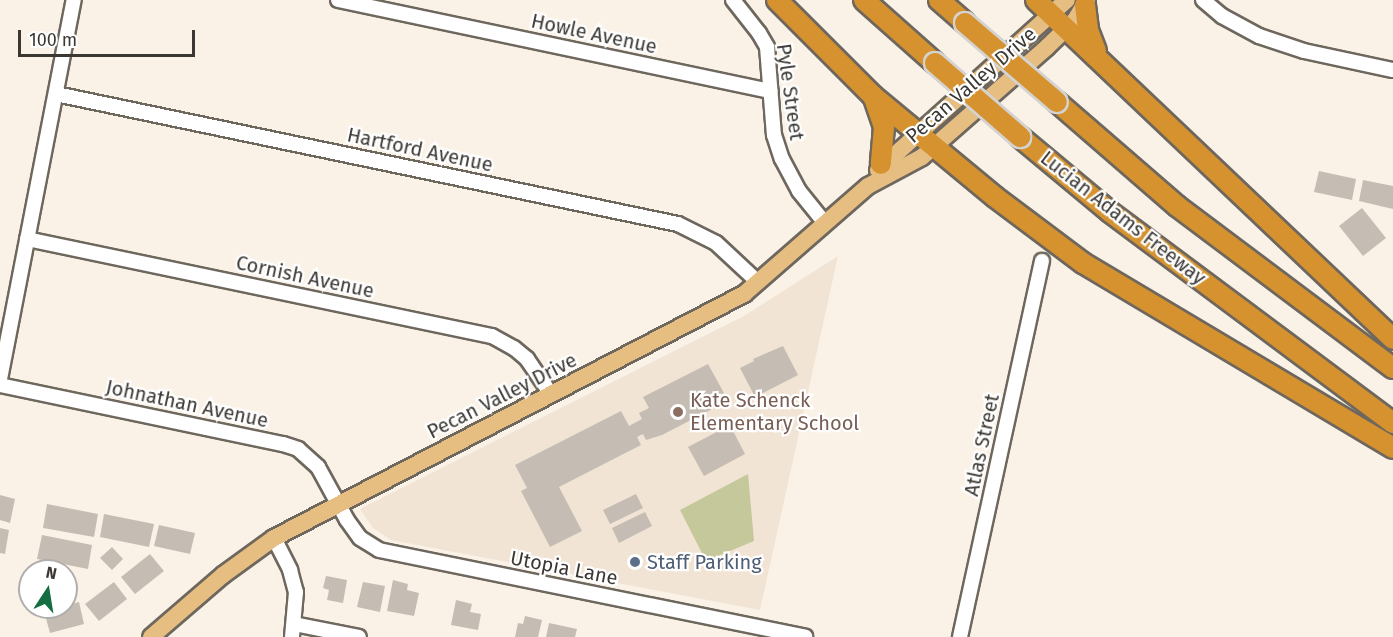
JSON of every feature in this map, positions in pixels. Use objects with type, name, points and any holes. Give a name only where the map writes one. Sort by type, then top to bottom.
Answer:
[{"type":"highway","points":[[777,0],[809,35],[873,96],[995,197],[1083,263],[1393,448]]},
{"type":"highway","name":"Lucian Adams Freeway","points":[[864,0],[1020,137],[1110,212],[1393,423]]},
{"type":"highway","points":[[939,0],[1177,206],[1393,368]]},
{"type":"highway","points":[[1036,0],[1393,339]]},
{"type":"highway","points":[[1080,2],[1100,59]]},
{"type":"highway","points":[[873,96],[884,127],[881,164]]},
{"type":"main road","name":"Pecan Valley Drive","points":[[868,186],[881,164],[1051,13],[1080,2]]},
{"type":"main road","name":"Pecan Valley Drive","points":[[151,637],[223,575],[274,538],[726,304],[758,282],[824,222],[868,186],[918,160],[1067,27],[1080,2]]},
{"type":"street","points":[[0,379],[74,0]]},
{"type":"street","name":"Howle Avenue","points":[[338,0],[771,91]]},
{"type":"street","name":"Pyle Street","points":[[733,0],[764,40],[774,135],[782,159],[799,191],[824,222]]},
{"type":"street","points":[[1203,0],[1222,16],[1259,36],[1304,51],[1393,70]]},
{"type":"street","name":"Hartford Avenue","points":[[56,94],[678,224],[716,243],[758,282]]},
{"type":"street","name":"Cornish Avenue","points":[[27,239],[492,336],[514,348],[527,359],[551,394]]},
{"type":"street","name":"Atlas Street","points":[[960,637],[1042,261]]},
{"type":"street","name":"Johnathan Avenue","points":[[0,385],[298,449],[318,467],[339,503]]},
{"type":"street","name":"Utopia Lane","points":[[339,503],[347,520],[360,538],[368,545],[392,554],[762,633],[805,637]]},
{"type":"street","points":[[274,538],[290,570],[296,592],[293,630],[359,637]]},
{"type":"shaded area","name":"Kate Schenck Elementary School","points":[[838,256],[760,610],[391,540],[373,528],[360,509],[744,316]]},
{"type":"green space","points":[[748,474],[754,541],[706,561],[680,510]]},
{"type":"building","points":[[1319,171],[1356,179],[1352,200],[1314,192]]},
{"type":"building","points":[[1363,180],[1393,186],[1393,209],[1359,201]]},
{"type":"building","points":[[1362,208],[1386,238],[1363,256],[1339,226]]},
{"type":"building","points":[[783,346],[798,375],[755,397],[740,368],[754,361],[753,359]]},
{"type":"building","points":[[708,364],[724,393],[714,398],[718,406],[662,435],[646,440],[643,434],[637,437],[641,445],[559,487],[582,531],[550,547],[521,491],[527,488],[515,465],[621,411],[629,426],[642,419],[639,413],[649,408],[643,397]]},
{"type":"building","points":[[730,425],[745,454],[704,476],[688,447]]},
{"type":"building","points":[[636,494],[643,508],[610,524],[603,510]]},
{"type":"building","points":[[0,495],[15,499],[10,523],[0,520]]},
{"type":"building","points":[[47,504],[98,514],[94,537],[43,528]]},
{"type":"building","points":[[645,512],[652,526],[619,543],[612,528]]},
{"type":"building","points":[[104,514],[154,524],[149,547],[100,537]]},
{"type":"building","points":[[159,525],[195,533],[190,554],[154,546]]},
{"type":"building","points":[[0,528],[9,530],[5,554],[0,553]]},
{"type":"building","points":[[42,535],[92,545],[88,569],[78,567],[78,559],[37,559]]},
{"type":"building","points":[[112,547],[123,559],[112,570],[100,558]]},
{"type":"building","points":[[150,554],[164,571],[135,594],[121,577]]},
{"type":"building","points":[[326,576],[347,580],[343,603],[327,600],[329,590],[323,588]]},
{"type":"building","points":[[393,580],[408,584],[407,590],[419,593],[414,616],[387,611]]},
{"type":"building","points":[[114,582],[127,599],[99,621],[85,604]]},
{"type":"building","points":[[363,582],[385,586],[380,612],[357,607]]},
{"type":"building","points":[[456,600],[472,604],[470,612],[481,614],[478,630],[451,625]]},
{"type":"building","points":[[78,602],[84,624],[50,633],[46,619],[78,619]]},
{"type":"building","points":[[525,616],[542,620],[538,637],[515,637],[518,623],[523,624]]},
{"type":"building","points":[[549,623],[577,629],[575,637],[546,637]]},
{"type":"place","name":"Kate Schenck Elementary School","points":[[678,412]]},
{"type":"place","name":"Staff Parking","points":[[635,562]]}]
